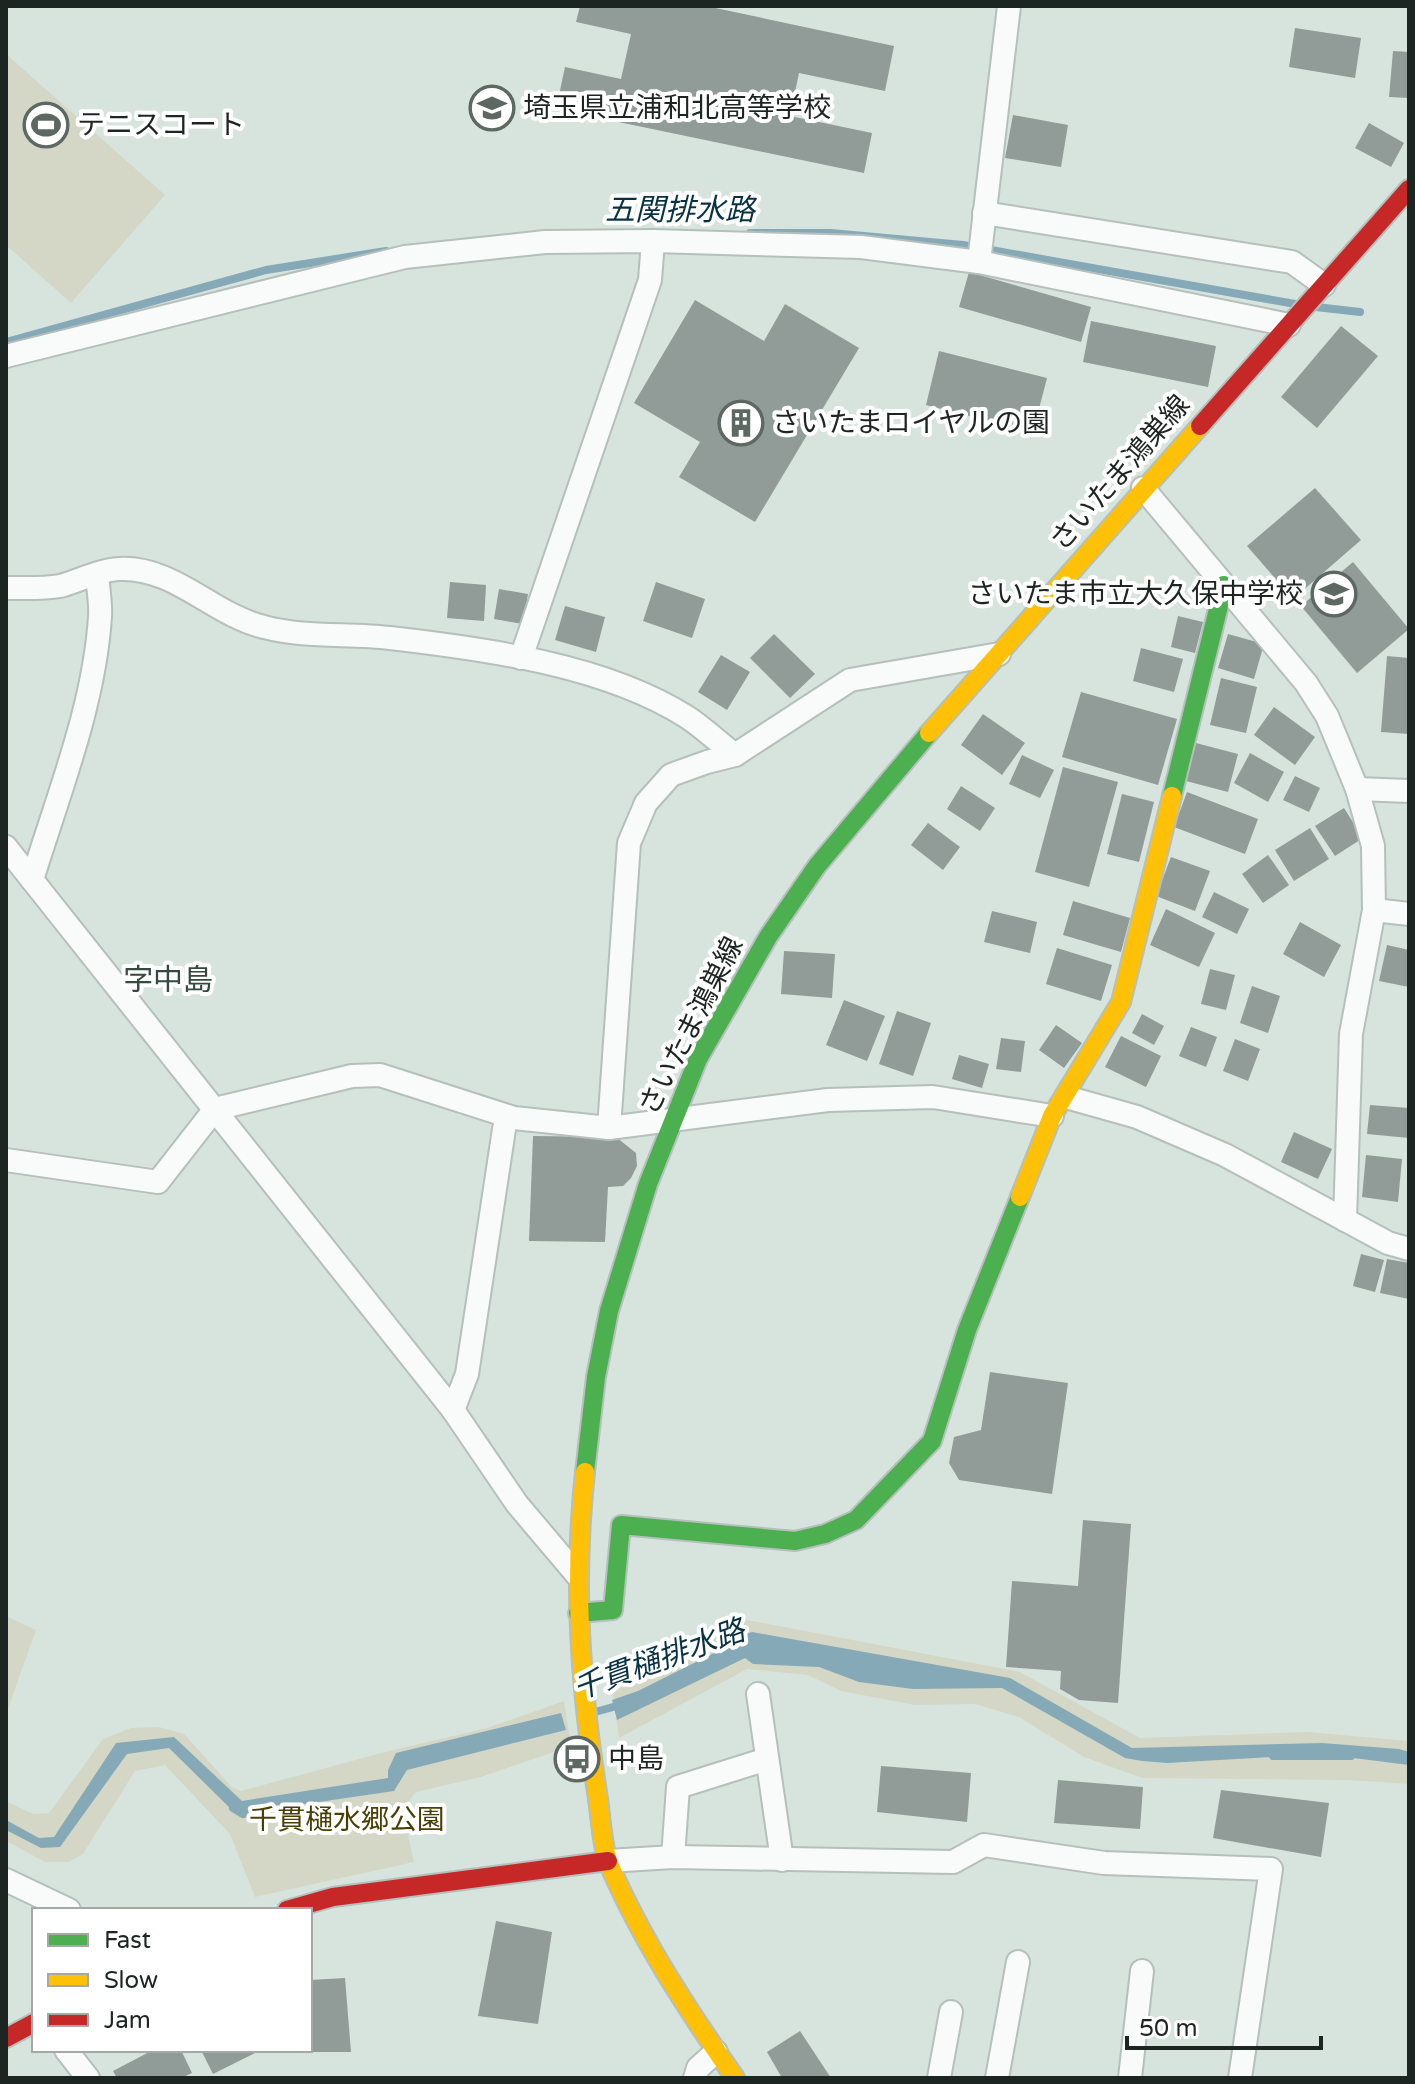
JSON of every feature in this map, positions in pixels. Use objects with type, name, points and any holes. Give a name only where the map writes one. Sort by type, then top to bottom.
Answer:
[{"type":"main road","name":"さいたま鴻巣線","points":[[735,2078],[668,1980],[608,1861],[590,1745],[578,1613],[582,1500],[596,1377],[609,1311],[648,1184],[698,1059],[768,937],[817,866],[879,790],[1143,488],[1409,189]]},
{"type":"main road","points":[[578,1613],[613,1610],[621,1525],[795,1541],[825,1534],[856,1520],[932,1441],[967,1330],[1052,1116],[1121,1002],[1224,585]]},
{"type":"main road","points":[[294,1908],[333,1897],[608,1861]]},
{"type":"main road","points":[[6,2038],[32,2024]]},
{"type":"street","points":[[979,262],[1009,6]]},
{"type":"street","points":[[984,213],[1292,262],[1318,292]]},
{"type":"street","points":[[521,658],[650,280],[653,241]]},
{"type":"street","points":[[6,356],[405,257],[545,242],[653,241],[861,247],[979,262],[1294,319]]},
{"type":"street","points":[[1143,488],[1306,683],[1327,716],[1357,789],[1373,846],[1374,910],[1351,1034],[1345,1220]]},
{"type":"street","points":[[6,588],[56,587],[117,569],[161,577],[259,626],[279,631],[390,638],[521,658],[602,676],[688,718],[735,755]]},
{"type":"street","points":[[32,880],[88,691],[101,614],[97,574]]},
{"type":"street","points":[[609,1128],[629,843],[646,803],[671,775],[735,755],[850,680],[999,654]]},
{"type":"street","points":[[1357,789],[1409,791]]},
{"type":"street","points":[[6,847],[453,1410],[517,1504],[577,1575]]},
{"type":"street","points":[[1374,910],[1409,914]]},
{"type":"street","points":[[6,1160],[158,1182],[215,1109],[352,1076],[380,1075],[506,1116],[609,1128],[828,1100],[933,1097],[1052,1116]]},
{"type":"street","points":[[1066,1097],[1137,1117],[1225,1155],[1388,1243],[1409,1249]]},
{"type":"street","points":[[453,1410],[467,1374],[506,1116]]},
{"type":"street","points":[[758,1694],[782,1860]]},
{"type":"street","points":[[673,1857],[678,1787],[767,1759]]},
{"type":"street","points":[[608,1861],[673,1857],[953,1862],[984,1845],[1104,1863],[1271,1869],[1240,2078]]},
{"type":"street","points":[[6,1880],[65,1908]]},
{"type":"street","points":[[997,2078],[1018,1962]]},
{"type":"street","points":[[1130,2078],[1142,1971]]},
{"type":"street","points":[[939,2078],[951,2012]]},
{"type":"street","points":[[68,2052],[88,2078]]},
{"type":"street","points":[[695,2078],[698,2068],[716,2052]]},
{"type":"green space","name":"テニスコート","points":[[6,54],[165,195],[71,303],[6,245]]},
{"type":"green space","points":[[6,1616],[36,1630],[6,1714]]},
{"type":"green space","points":[[747,1620],[1020,1672],[1140,1738],[1308,1732],[1409,1741],[1409,1784],[1346,1780],[1142,1778],[1084,1757],[1019,1717],[975,1704],[915,1705],[841,1691],[808,1675],[747,1669],[619,1738],[612,1688]]},
{"type":"green space","name":"千貫樋水郷公園","points":[[564,1701],[571,1746],[481,1777],[416,1792],[402,1809],[414,1862],[255,1897],[230,1834],[165,1765],[135,1771],[83,1854],[69,1862],[45,1862],[6,1841],[6,1801],[33,1814],[49,1813],[103,1739],[131,1728],[159,1727],[184,1734],[232,1787],[241,1791],[487,1728]]},
{"type":"water","points":[[752,1632],[1010,1678],[1132,1748],[1322,1743],[1399,1749],[1409,1752],[1409,1765],[1322,1754],[1167,1763],[1142,1761],[1125,1758],[1002,1688],[913,1689],[859,1682],[819,1667],[753,1664],[745,1658],[617,1720],[612,1700],[638,1691],[734,1643],[734,1638]]},
{"type":"water","points":[[561,1713],[566,1730],[407,1770],[394,1791],[236,1814],[169,1748],[127,1754],[60,1847],[41,1848],[6,1830],[6,1820],[39,1838],[54,1837],[116,1743],[174,1737],[242,1801],[388,1778],[388,1770],[396,1753]]},
{"type":"building","points":[[580,6],[706,6],[894,46],[885,91],[799,73],[790,116],[872,133],[864,173],[556,109],[565,67],[621,79],[631,34],[576,22]]},
{"type":"building","points":[[1295,28],[1361,38],[1355,78],[1289,67]]},
{"type":"building","points":[[1393,51],[1409,52],[1409,98],[1389,97]]},
{"type":"building","points":[[1013,115],[1068,125],[1061,167],[1005,158]]},
{"type":"building","points":[[1369,123],[1404,143],[1391,167],[1355,148]]},
{"type":"building","points":[[969,272],[1091,307],[1081,342],[959,307]]},
{"type":"building","name":"さいたまロイヤルの園","points":[[695,300],[764,341],[785,304],[859,348],[755,522],[679,477],[700,442],[634,403]]},
{"type":"building","points":[[1091,321],[1216,346],[1208,387],[1083,362]]},
{"type":"building","points":[[1341,326],[1378,356],[1317,428],[1281,397]]},
{"type":"building","points":[[939,351],[1047,378],[1033,432],[926,405]]},
{"type":"building","points":[[1315,488],[1361,540],[1293,599],[1247,546]]},
{"type":"building","points":[[1353,562],[1409,629],[1357,673],[1301,606]]},
{"type":"building","points":[[450,582],[486,585],[484,621],[447,618]]},
{"type":"building","points":[[656,582],[705,599],[692,638],[643,621]]},
{"type":"building","points":[[499,589],[528,594],[523,624],[494,619]]},
{"type":"building","points":[[565,606],[605,617],[596,652],[555,640]]},
{"type":"building","points":[[1178,616],[1203,622],[1195,653],[1171,647]]},
{"type":"building","points":[[774,634],[815,674],[790,698],[750,658]]},
{"type":"building","points":[[1228,634],[1264,644],[1254,679],[1218,668]]},
{"type":"building","points":[[1141,648],[1183,659],[1174,692],[1133,681]]},
{"type":"building","points":[[721,655],[750,672],[727,710],[698,692]]},
{"type":"building","points":[[1387,656],[1409,658],[1409,734],[1381,732]]},
{"type":"building","points":[[1221,678],[1257,687],[1246,733],[1210,725]]},
{"type":"building","points":[[1081,692],[1177,719],[1158,785],[1062,757]]},
{"type":"building","points":[[1274,707],[1315,737],[1295,765],[1254,735]]},
{"type":"building","points":[[983,714],[1025,743],[1002,775],[961,745]]},
{"type":"building","points":[[1196,743],[1238,754],[1228,792],[1186,781]]},
{"type":"building","points":[[1250,753],[1284,772],[1268,802],[1234,783]]},
{"type":"building","points":[[1022,755],[1054,770],[1040,798],[1009,784]]},
{"type":"building","points":[[1063,767],[1118,782],[1089,887],[1035,872]]},
{"type":"building","points":[[1295,776],[1320,788],[1309,812],[1283,800]]},
{"type":"building","points":[[961,786],[995,808],[980,831],[947,809]]},
{"type":"building","points":[[1187,792],[1258,819],[1245,854],[1174,827]]},
{"type":"building","points":[[1122,794],[1154,802],[1139,862],[1107,854]]},
{"type":"building","points":[[1344,808],[1363,838],[1335,856],[1315,826]]},
{"type":"building","points":[[928,823],[960,847],[943,870],[911,845]]},
{"type":"building","points":[[1310,828],[1329,859],[1294,881],[1275,850]]},
{"type":"building","points":[[1268,855],[1289,885],[1263,903],[1242,874]]},
{"type":"building","points":[[1171,857],[1210,871],[1195,911],[1156,896]]},
{"type":"building","points":[[1214,892],[1249,909],[1237,934],[1202,917]]},
{"type":"building","points":[[1073,901],[1130,918],[1121,952],[1063,935]]},
{"type":"building","points":[[1166,909],[1215,933],[1199,967],[1150,945]]},
{"type":"building","points":[[992,911],[1037,922],[1030,953],[984,942]]},
{"type":"building","points":[[1300,922],[1341,945],[1324,977],[1283,954]]},
{"type":"building","points":[[1387,945],[1409,950],[1409,987],[1379,981]]},
{"type":"building","points":[[1057,948],[1112,965],[1101,1001],[1046,984]]},
{"type":"building","points":[[784,951],[835,954],[832,998],[781,994]]},
{"type":"building","points":[[1210,969],[1235,975],[1226,1010],[1201,1004]]},
{"type":"building","points":[[1252,986],[1280,996],[1268,1033],[1240,1023]]},
{"type":"building","points":[[844,1000],[885,1016],[867,1061],[826,1045]]},
{"type":"building","points":[[897,1011],[931,1023],[913,1076],[879,1064]]},
{"type":"building","points":[[1142,1014],[1164,1026],[1154,1045],[1132,1033]]},
{"type":"building","points":[[1056,1025],[1082,1043],[1064,1068],[1039,1050]]},
{"type":"building","points":[[1191,1027],[1217,1037],[1206,1067],[1179,1056]]},
{"type":"building","points":[[1121,1036],[1161,1056],[1146,1087],[1105,1067]]},
{"type":"building","points":[[1001,1038],[1025,1041],[1021,1072],[996,1069]]},
{"type":"building","points":[[1235,1039],[1260,1049],[1248,1081],[1223,1071]]},
{"type":"building","points":[[959,1055],[989,1064],[982,1088],[952,1079]]},
{"type":"building","points":[[1370,1105],[1409,1108],[1409,1138],[1367,1134]]},
{"type":"building","points":[[1294,1132],[1332,1149],[1318,1179],[1281,1162]]},
{"type":"building","points":[[533,1136],[616,1137],[636,1153],[637,1166],[631,1178],[623,1186],[608,1187],[605,1242],[529,1241]]},
{"type":"building","points":[[1366,1155],[1402,1159],[1398,1202],[1362,1197]]},
{"type":"building","points":[[1361,1254],[1384,1260],[1375,1292],[1353,1286]]},
{"type":"building","points":[[1387,1259],[1409,1263],[1409,1299],[1380,1293]]},
{"type":"building","points":[[990,1372],[1068,1383],[1052,1494],[959,1480],[949,1463],[954,1437],[981,1430]]},
{"type":"building","points":[[1083,1520],[1131,1524],[1118,1703],[1079,1700],[1060,1689],[1061,1671],[1006,1667],[1012,1581],[1078,1586]]},
{"type":"building","points":[[881,1766],[971,1773],[967,1822],[877,1812]]},
{"type":"building","points":[[1058,1780],[1143,1787],[1140,1829],[1054,1823]]},
{"type":"building","points":[[1221,1790],[1329,1803],[1321,1857],[1213,1838]]},
{"type":"building","points":[[496,1921],[552,1932],[538,2024],[478,2016]]},
{"type":"building","points":[[345,1978],[351,2052],[312,2052],[312,1980]]},
{"type":"building","points":[[800,2031],[831,2078],[782,2078],[767,2052]]},
{"type":"building","points":[[149,2052],[182,2052],[192,2073],[181,2078],[117,2078],[113,2071]]},
{"type":"building","points":[[202,2052],[257,2052],[213,2074]]},
{"type":"waterway","name":"五関排水路","points":[[750,233],[831,233],[963,245],[1295,304]]},
{"type":"waterway","name":"五関排水路","points":[[6,342],[266,270],[386,251]]},
{"type":"waterway","name":"五関排水路","points":[[1316,307],[1360,312]]},
{"type":"waterway","name":"千貫樋排水路","points":[[595,1712],[624,1704]]},
{"type":"waterway","name":"千貫樋排水路","points":[[1273,1756],[1351,1756]]},
{"type":"waterway","name":"千貫樋排水路","points":[[233,1808],[243,1814],[270,1809]]},
{"type":"traffic: fast","points":[[1172,796],[1224,585]]},
{"type":"traffic: fast","points":[[585,1472],[596,1377],[609,1311],[648,1184],[698,1059],[768,937],[817,866],[929,733]]},
{"type":"traffic: fast","points":[[578,1613],[613,1610],[621,1525],[795,1541],[825,1534],[856,1520],[932,1441],[967,1330],[1020,1197]]},
{"type":"traffic: slow","points":[[929,733],[1200,426]]},
{"type":"traffic: slow","points":[[1020,1197],[1052,1116],[1121,1002],[1172,796]]},
{"type":"traffic: slow","points":[[585,1472],[579,1554],[580,1633],[586,1712],[606,1856],[651,1948],[735,2078]]},
{"type":"traffic: jam","points":[[1200,426],[1409,189]]},
{"type":"traffic: jam","points":[[294,1908],[333,1897],[608,1861]]},
{"type":"traffic: jam","points":[[6,2038],[32,2024]]},
{"type":"place","name":"埼玉県立浦和北高等学校","points":[[492,108]]},
{"type":"place","name":"テニスコート","points":[[46,125]]},
{"type":"place","name":"さいたまロイヤルの園","points":[[741,423]]},
{"type":"place","name":"さいたま市立大久保中学校","points":[[1334,594]]},
{"type":"place","name":"中島","points":[[577,1759]]},
{"type":"district","name":"字中島","points":[[168,980]]}]
